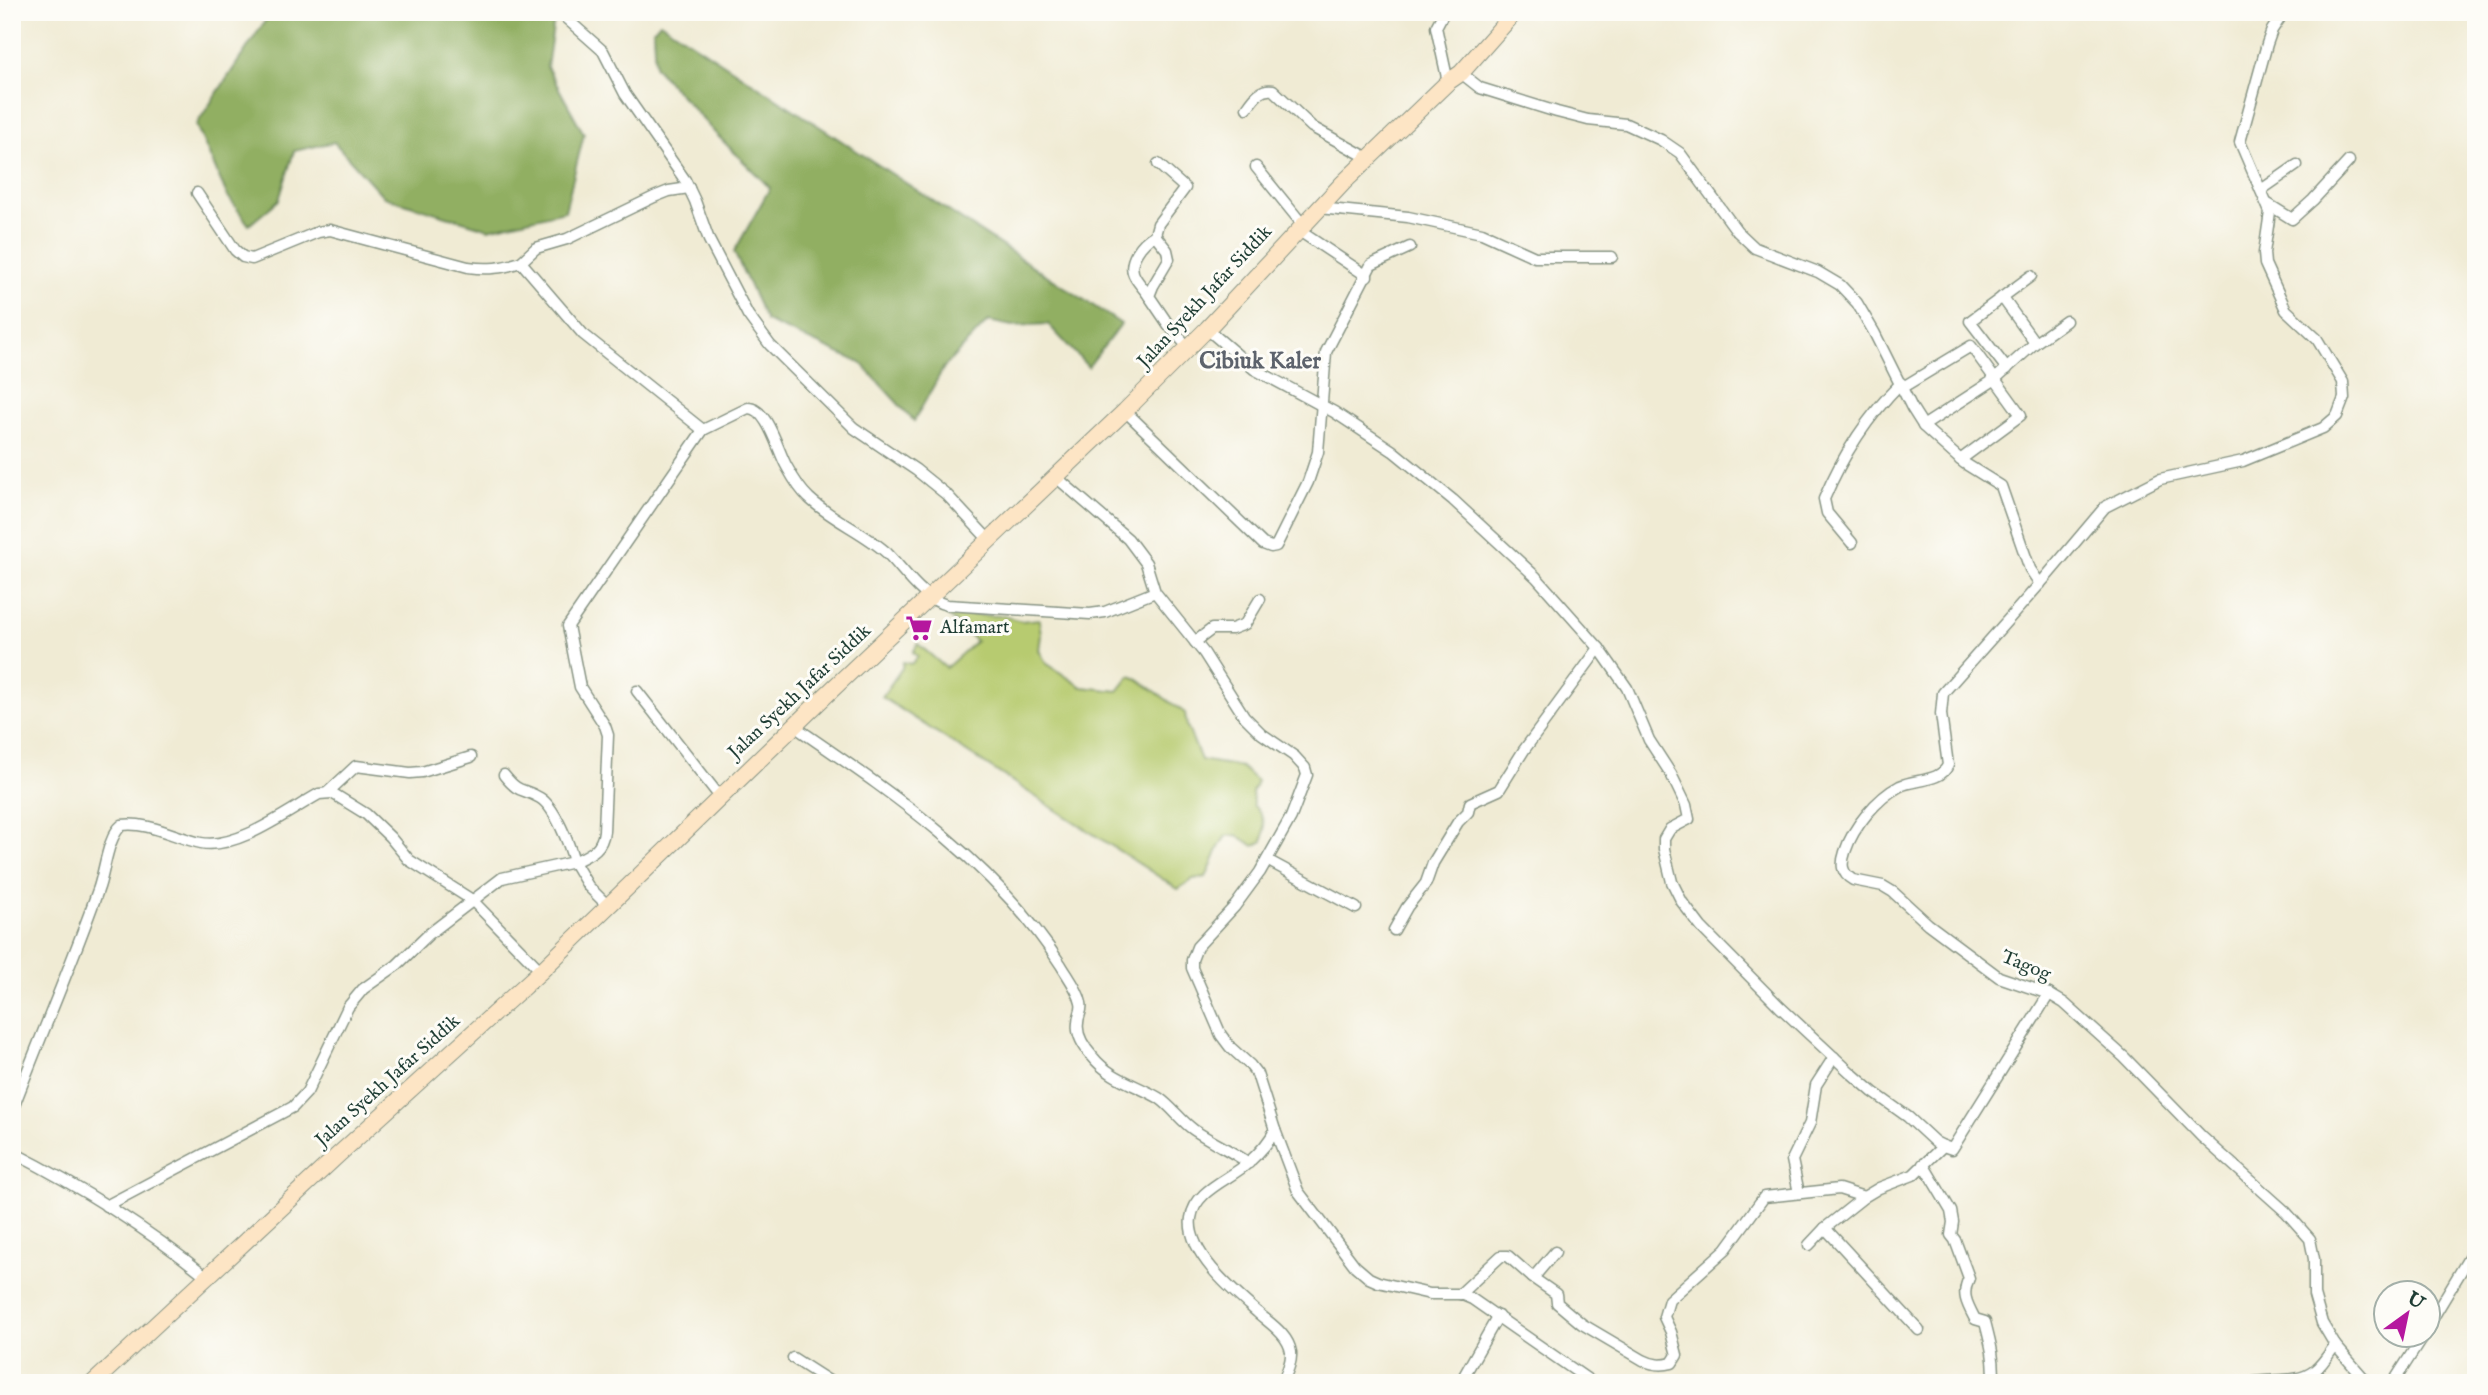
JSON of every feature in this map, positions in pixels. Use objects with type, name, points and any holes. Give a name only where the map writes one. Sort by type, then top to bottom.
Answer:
[{"type":"main road","name":"Jalan Syekh Jafar Siddik","points":[[93,1383],[206,1276],[541,971],[1125,411],[1207,330],[1367,158],[1454,78],[1515,12]]},
{"type":"street","points":[[559,12],[603,51],[625,94],[689,188],[709,240],[748,316],[770,345],[855,428],[947,495],[989,540]]},
{"type":"street","points":[[1430,12],[1454,78],[1578,117],[1639,128],[1671,146],[1688,161],[1746,240],[1768,255],[1830,278],[1850,294],[1874,332],[1923,426],[1960,460],[2001,486],[2030,569],[2040,584],[2092,520],[2111,503],[2160,479],[2243,461],[2323,428],[2337,416],[2344,398],[2343,382],[2317,339],[2286,310],[2265,264],[2270,212],[2242,146],[2241,138],[2267,44],[2272,30],[2284,12]]},
{"type":"street","points":[[1436,27],[1444,12]]},
{"type":"street","points":[[1247,108],[1258,93],[1266,89],[1273,90],[1312,127],[1367,158]]},
{"type":"street","points":[[2268,204],[2292,219],[2349,161]]},
{"type":"street","points":[[1158,164],[1185,188],[1159,222],[1155,235],[1146,239],[1138,250],[1133,275],[1170,327],[1188,347]]},
{"type":"street","points":[[2262,190],[2297,164]]},
{"type":"street","points":[[1256,167],[1300,227],[1367,276]]},
{"type":"street","points":[[197,193],[235,250],[243,257],[252,259],[318,232],[330,230],[488,270],[521,262],[536,248],[567,239],[669,191],[689,188]]},
{"type":"street","points":[[1319,208],[1408,216],[1482,233],[1535,257],[1612,257]]},
{"type":"street","points":[[1149,296],[1169,259],[1169,254],[1155,235]]},
{"type":"street","points":[[1125,411],[1263,544],[1271,547],[1279,542],[1313,470],[1318,452],[1323,405],[1325,357],[1371,265],[1410,247]]},
{"type":"street","points":[[521,262],[583,334],[703,430]]},
{"type":"street","points":[[2007,369],[1970,321],[2031,276]]},
{"type":"street","points":[[2002,297],[2035,343]]},
{"type":"street","points":[[1923,426],[1994,380],[2035,343],[2066,321]]},
{"type":"street","points":[[1207,330],[1254,369],[1323,405],[1393,451],[1453,500],[1536,577],[1599,648],[1627,688],[1650,740],[1671,774],[1689,815],[1687,822],[1670,829],[1664,839],[1672,882],[1682,902],[1710,936],[1780,1007],[1865,1085],[1908,1116],[1935,1142],[1952,1149],[2049,994]]},
{"type":"street","points":[[1852,543],[1827,513],[1824,499],[1851,443],[1868,419],[1902,385],[1971,346],[2021,415],[1960,460]]},
{"type":"street","points":[[106,1206],[293,1107],[307,1092],[325,1051],[355,997],[397,965],[429,934],[471,900],[502,878],[575,862],[593,853],[603,839],[608,740],[605,726],[579,684],[568,626],[703,430],[748,408],[759,411],[787,468],[805,494],[876,544],[929,597],[947,605],[1090,614],[1105,612],[1155,592]]},
{"type":"street","points":[[1056,477],[1128,539],[1146,563],[1155,592],[1195,642],[1244,716],[1305,768],[1306,784],[1267,860],[1246,893],[1197,947],[1192,960],[1192,968],[1221,1035],[1257,1074],[1275,1130],[1302,1197],[1360,1272],[1378,1282],[1430,1294],[1460,1294],[1482,1304],[1593,1383]]},
{"type":"street","name":"Tagog","points":[[2040,584],[1943,693],[1941,715],[1948,765],[1946,770],[1938,776],[1899,787],[1880,802],[1850,838],[1842,868],[1853,880],[1883,886],[1893,892],[1928,924],[1999,977],[2016,985],[2049,994],[2090,1024],[2193,1128],[2305,1231],[2310,1239],[2314,1259],[2314,1295],[2317,1310],[2335,1345],[2368,1383]]},
{"type":"street","points":[[1195,642],[1209,630],[1232,629],[1245,624],[1260,599]]},
{"type":"street","points":[[1394,930],[1407,907],[1426,883],[1433,863],[1458,822],[1468,812],[1469,803],[1496,792],[1502,786],[1524,750],[1599,648]]},
{"type":"street","points":[[637,691],[720,797]]},
{"type":"street","points":[[794,726],[886,790],[944,835],[1007,894],[1060,963],[1076,991],[1082,1004],[1077,1024],[1080,1038],[1092,1057],[1105,1070],[1119,1080],[1157,1097],[1194,1130],[1249,1163]]},
{"type":"street","points":[[12,1111],[71,965],[103,876],[112,838],[118,828],[127,824],[204,844],[228,843],[319,794],[328,792],[356,766],[410,773],[471,757]]},
{"type":"street","points":[[504,775],[520,792],[544,801],[588,886],[608,906]]},
{"type":"street","points":[[328,792],[341,797],[366,814],[409,860],[471,900],[541,971]]},
{"type":"street","points":[[1267,860],[1356,908]]},
{"type":"street","points":[[1799,1193],[1792,1160],[1810,1123],[1816,1085],[1834,1057]]},
{"type":"street","points":[[1275,1130],[1249,1163],[1200,1199],[1193,1210],[1191,1223],[1195,1244],[1202,1256],[1289,1344],[1291,1355],[1282,1383]]},
{"type":"street","points":[[1809,1245],[1825,1228],[1864,1197],[1913,1175],[1943,1146]]},
{"type":"street","points":[[12,1152],[64,1180],[164,1242],[206,1276]]},
{"type":"street","points":[[1923,1164],[1951,1211],[1951,1235],[1969,1278],[1964,1288],[1965,1300],[1975,1319],[1985,1322],[1995,1372],[1993,1383]]},
{"type":"street","points":[[1460,1294],[1501,1256],[1508,1256],[1556,1294],[1557,1303],[1583,1324],[1652,1364],[1661,1366],[1672,1363],[1675,1359],[1676,1348],[1664,1317],[1669,1300],[1726,1249],[1764,1197],[1839,1189],[1864,1197]]},
{"type":"street","points":[[1825,1228],[1919,1330]]},
{"type":"street","points":[[2442,1303],[2476,1247]]},
{"type":"street","points":[[1534,1278],[1555,1252]]},
{"type":"street","points":[[1460,1383],[1498,1316]]},
{"type":"street","points":[[2250,1383],[2289,1379],[2313,1373],[2335,1345]]},
{"type":"street","points":[[2393,1383],[2414,1350]]},
{"type":"street","points":[[793,1358],[832,1383]]},
{"type":"green space","points":[[271,12],[545,12],[554,20],[547,67],[584,134],[565,211],[489,229],[384,197],[334,142],[294,151],[279,200],[249,225],[227,195],[196,125]]},
{"type":"green space","points":[[660,22],[1121,324],[1088,367],[1048,324],[1012,326],[988,321],[944,367],[914,421],[861,363],[766,321],[734,252],[770,188],[655,67],[653,30]]},
{"type":"green space","points":[[943,611],[1004,616],[1021,621],[1039,619],[1039,650],[1046,663],[1082,687],[1118,691],[1130,676],[1138,679],[1185,713],[1187,726],[1201,760],[1241,767],[1257,781],[1252,792],[1253,805],[1263,821],[1263,841],[1254,846],[1237,835],[1226,836],[1206,877],[1193,879],[1178,889],[882,697],[902,668],[903,662],[911,664],[918,657],[913,652],[918,644],[946,668],[976,641]]},
{"type":"place","name":"Alfamart","points":[[919,628]]},
{"type":"district","name":"Cibiuk Kaler","points":[[1260,361]]}]
